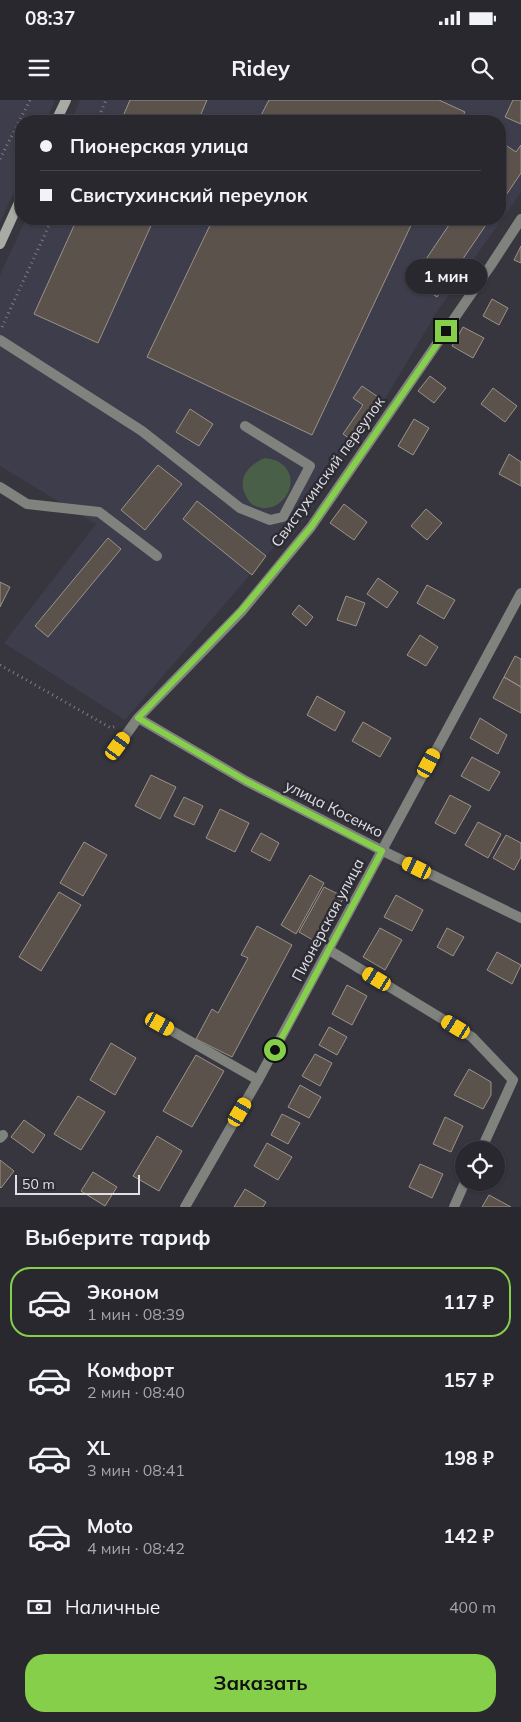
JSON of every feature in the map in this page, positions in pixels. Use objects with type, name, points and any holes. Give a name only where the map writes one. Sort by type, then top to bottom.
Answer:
[{"type":"main road","points":[[59,115],[66,100]]},
{"type":"main road","points":[[0,244],[15,211]]},
{"type":"street","name":"Свистухинский переулок","points":[[118,746],[138,718],[242,610],[311,527],[521,219]]},
{"type":"street","points":[[0,340],[142,431],[240,508],[270,520],[283,517],[310,466],[245,426]]},
{"type":"street","points":[[0,488],[27,504],[99,512],[157,556]]},
{"type":"street","name":"Пионерская улица","points":[[185,1207],[258,1080],[521,593]]},
{"type":"street","name":"улица Косенко","points":[[138,718],[246,781],[382,851],[521,918]]},
{"type":"street","points":[[329,950],[472,1037],[517,1080],[485,1141]]},
{"type":"street","points":[[160,1024],[258,1080]]},
{"type":"street","points":[[454,1207],[461,1191]]},
{"type":"path","points":[[22,115],[30,100]]},
{"type":"path","points":[[100,115],[106,100]]},
{"type":"path","points":[[0,159],[15,130]]},
{"type":"path","points":[[0,331],[49,225]]},
{"type":"path","points":[[0,665],[111,728],[138,718]]},
{"type":"shaded area","points":[[0,100],[55,100],[49,115],[15,115],[15,189],[0,223]]},
{"type":"shaded area","points":[[80,100],[521,100],[521,192],[506,213],[506,115],[74,115]]},
{"type":"shaded area","points":[[23,225],[498,225],[436,313],[384,401],[293,535],[284,537],[266,556],[125,720],[4,643],[96,524],[0,466],[0,275]]},
{"type":"green space","points":[[265,458],[277,461],[283,465],[288,472],[290,486],[288,493],[277,504],[262,508],[254,506],[250,502],[245,494],[243,481],[248,470],[258,461]]},
{"type":"building","points":[[130,100],[207,100],[201,115],[124,115]]},
{"type":"building","points":[[269,100],[439,100],[465,112],[463,115],[261,115]]},
{"type":"building","points":[[513,100],[521,100],[521,124],[506,117]]},
{"type":"building","points":[[506,145],[516,152],[521,145],[521,173],[506,195]]},
{"type":"building","points":[[74,225],[151,225],[98,343],[34,314]]},
{"type":"building","points":[[210,225],[411,225],[312,435],[147,357]]},
{"type":"building","points":[[449,225],[486,225],[437,297],[412,280]]},
{"type":"building","points":[[521,246],[521,263],[514,260]]},
{"type":"building","points":[[492,299],[508,308],[499,325],[483,316]]},
{"type":"building","points":[[463,327],[484,338],[473,358],[452,346]]},
{"type":"building","points":[[430,376],[446,388],[434,403],[418,391]]},
{"type":"building","points":[[362,386],[384,401],[356,443],[343,434],[363,405],[353,398]]},
{"type":"building","points":[[493,388],[517,406],[505,422],[481,404]]},
{"type":"building","points":[[190,409],[213,424],[199,446],[176,432]]},
{"type":"building","points":[[414,419],[429,428],[413,455],[398,446]]},
{"type":"building","points":[[509,454],[521,462],[521,486],[499,474]]},
{"type":"building","points":[[158,465],[182,484],[145,530],[121,510]]},
{"type":"building","points":[[197,501],[266,556],[252,575],[183,519]]},
{"type":"building","points":[[344,504],[367,522],[354,540],[330,523]]},
{"type":"building","points":[[426,509],[442,523],[427,540],[411,526]]},
{"type":"building","points":[[108,538],[121,549],[48,637],[35,626]]},
{"type":"building","points":[[378,578],[398,592],[387,608],[367,594]]},
{"type":"building","points":[[0,582],[10,587],[0,607]]},
{"type":"building","points":[[427,585],[455,600],[444,619],[417,603]]},
{"type":"building","points":[[346,596],[365,603],[356,626],[337,620]]},
{"type":"building","points":[[299,605],[313,617],[306,626],[292,614]]},
{"type":"building","points":[[420,635],[438,647],[426,666],[407,655]]},
{"type":"building","points":[[515,656],[521,659],[521,687],[504,677]]},
{"type":"building","points":[[504,677],[521,687],[521,713],[493,698]]},
{"type":"building","points":[[317,696],[345,712],[335,731],[307,715]]},
{"type":"building","points":[[480,718],[507,735],[498,754],[470,738]]},
{"type":"building","points":[[363,722],[391,738],[380,757],[352,741]]},
{"type":"building","points":[[472,757],[500,772],[489,791],[461,776]]},
{"type":"building","points":[[151,775],[176,787],[160,819],[135,806]]},
{"type":"building","points":[[450,795],[471,806],[455,834],[435,823]]},
{"type":"building","points":[[184,797],[203,806],[194,825],[174,816]]},
{"type":"building","points":[[220,809],[249,823],[235,852],[206,838]]},
{"type":"building","points":[[478,822],[501,834],[488,858],[465,845]]},
{"type":"building","points":[[261,833],[279,843],[270,861],[251,851]]},
{"type":"building","points":[[506,835],[521,843],[521,857],[514,870],[493,858]]},
{"type":"building","points":[[84,842],[107,855],[83,896],[60,883]]},
{"type":"building","points":[[310,875],[324,883],[296,934],[281,925]]},
{"type":"building","points":[[324,887],[344,897],[318,943],[299,932]]},
{"type":"building","points":[[59,892],[81,905],[41,971],[19,957]]},
{"type":"building","points":[[396,895],[423,910],[412,931],[384,917]]},
{"type":"building","points":[[257,926],[292,945],[232,1057],[196,1039],[212,1009],[218,1013],[248,958],[241,955]]},
{"type":"building","points":[[380,928],[402,940],[385,970],[363,957]]},
{"type":"building","points":[[447,928],[464,937],[453,956],[437,947]]},
{"type":"building","points":[[497,952],[521,965],[512,984],[487,970]]},
{"type":"building","points":[[347,985],[367,996],[352,1025],[332,1014]]},
{"type":"building","points":[[329,1027],[347,1037],[337,1055],[319,1045]]},
{"type":"building","points":[[111,1043],[136,1058],[115,1095],[90,1080]]},
{"type":"building","points":[[315,1054],[332,1063],[320,1086],[302,1076]]},
{"type":"building","points":[[196,1055],[224,1071],[192,1127],[163,1111]]},
{"type":"building","points":[[469,1069],[491,1082],[491,1095],[483,1109],[454,1095]]},
{"type":"building","points":[[300,1085],[321,1097],[309,1118],[288,1107]]},
{"type":"building","points":[[78,1096],[105,1112],[81,1150],[54,1134]]},
{"type":"building","points":[[282,1114],[300,1123],[288,1144],[271,1135]]},
{"type":"building","points":[[445,1117],[463,1126],[451,1152],[433,1144]]},
{"type":"building","points":[[24,1120],[45,1135],[33,1153],[11,1137]]},
{"type":"building","points":[[157,1136],[182,1151],[159,1191],[133,1176]]},
{"type":"building","points":[[267,1143],[292,1157],[278,1180],[254,1166]]},
{"type":"building","points":[[0,1160],[14,1171],[1,1188],[0,1187]]},
{"type":"building","points":[[420,1164],[443,1174],[432,1198],[409,1187]]},
{"type":"building","points":[[93,1172],[117,1187],[105,1206],[81,1191]]},
{"type":"building","points":[[245,1189],[266,1202],[263,1207],[234,1207]]},
{"type":"building","points":[[489,1195],[511,1207],[482,1207]]},
{"type":"route","points":[[275,1050],[382,851],[246,781],[138,718],[242,610],[311,527],[446,331]]}]
